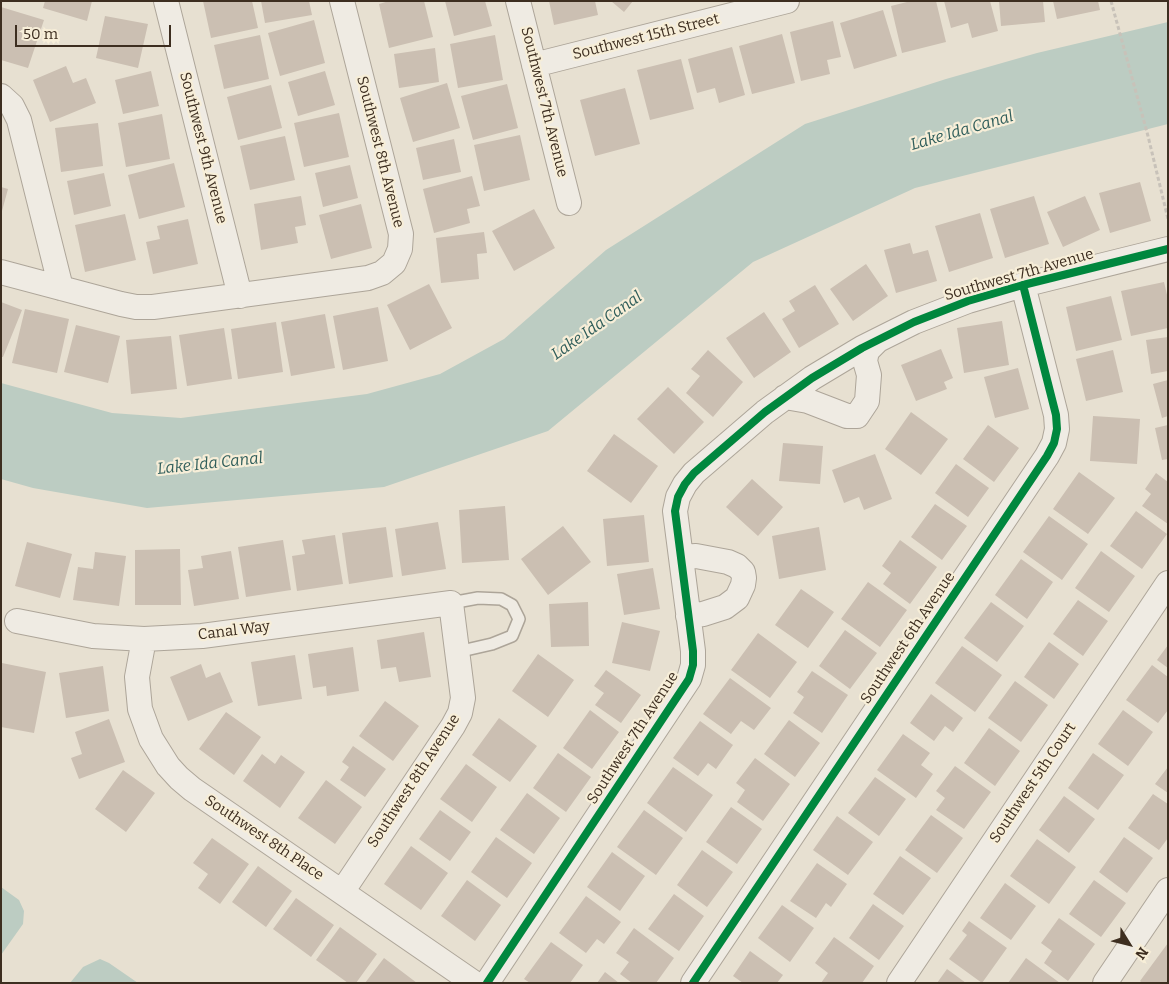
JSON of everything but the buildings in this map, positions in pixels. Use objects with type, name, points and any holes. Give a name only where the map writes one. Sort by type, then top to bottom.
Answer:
[{"type":"street","name":"Southwest 9th Avenue","points":[[166,1],[240,296]]},
{"type":"street","name":"Southwest 8th Avenue","points":[[240,296],[368,278],[382,273],[394,263],[400,249],[401,234],[342,1]]},
{"type":"street","name":"Southwest 7th Avenue","points":[[518,1],[569,203]]},
{"type":"street","name":"Southwest 15th Street","points":[[534,65],[787,1]]},
{"type":"street","points":[[1,96],[12,106],[19,120],[61,288]]},
{"type":"street","name":"Southwest 7th Avenue","points":[[486,983],[689,679],[693,665],[693,651],[675,511],[678,497],[694,473],[758,418],[812,378],[914,322],[959,305],[1023,285],[1168,248]]},
{"type":"street","points":[[1,272],[136,307],[152,307],[240,296]]},
{"type":"street","name":"Southwest 6th Avenue","points":[[693,983],[1054,443],[1057,429],[1056,415],[1023,285]]},
{"type":"street","points":[[785,398],[808,401],[848,416],[857,416],[867,401],[869,375],[865,360],[867,351],[877,341]]},
{"type":"street","points":[[681,557],[696,556],[728,562],[737,566],[743,572],[744,578],[737,598],[725,607],[703,614],[688,616]]},
{"type":"street","name":"Southwest 5th Court","points":[[899,983],[1168,583]]},
{"type":"street","name":"Southwest 8th Avenue","points":[[342,892],[457,719],[463,698],[451,603]]},
{"type":"street","name":"Canal Way","points":[[17,621],[93,636],[144,639],[202,636],[451,603]]},
{"type":"street","name":"Southwest 8th Place","points":[[144,639],[136,677],[140,709],[151,739],[168,766],[192,789],[474,983]]},
{"type":"street","points":[[1105,983],[1168,890]]},
{"type":"lane","points":[[451,603],[478,598],[501,599],[512,605],[519,619],[512,636],[492,644],[457,652]]},
{"type":"path","points":[[1112,1],[1168,219]]},
{"type":"water","name":"Lake Ida Canal","points":[[1168,22],[1168,124],[915,188],[753,262],[548,431],[384,487],[147,508],[33,488],[1,479],[1,383],[112,413],[181,418],[367,394],[440,374],[504,339],[606,250],[805,124],[946,79],[1037,53]]},
{"type":"water","points":[[1,887],[19,900],[24,911],[23,924],[1,955]]},
{"type":"water","points":[[100,959],[138,983],[70,983],[83,967]]},
{"type":"cycle path","points":[[487,983],[689,679],[693,665],[693,651],[675,511],[678,497],[694,473],[765,412],[812,378],[862,348],[914,322],[968,301],[1023,285],[1168,249]]},
{"type":"cycle path","points":[[693,983],[1054,443],[1057,429],[1056,415],[1023,285]]}]
